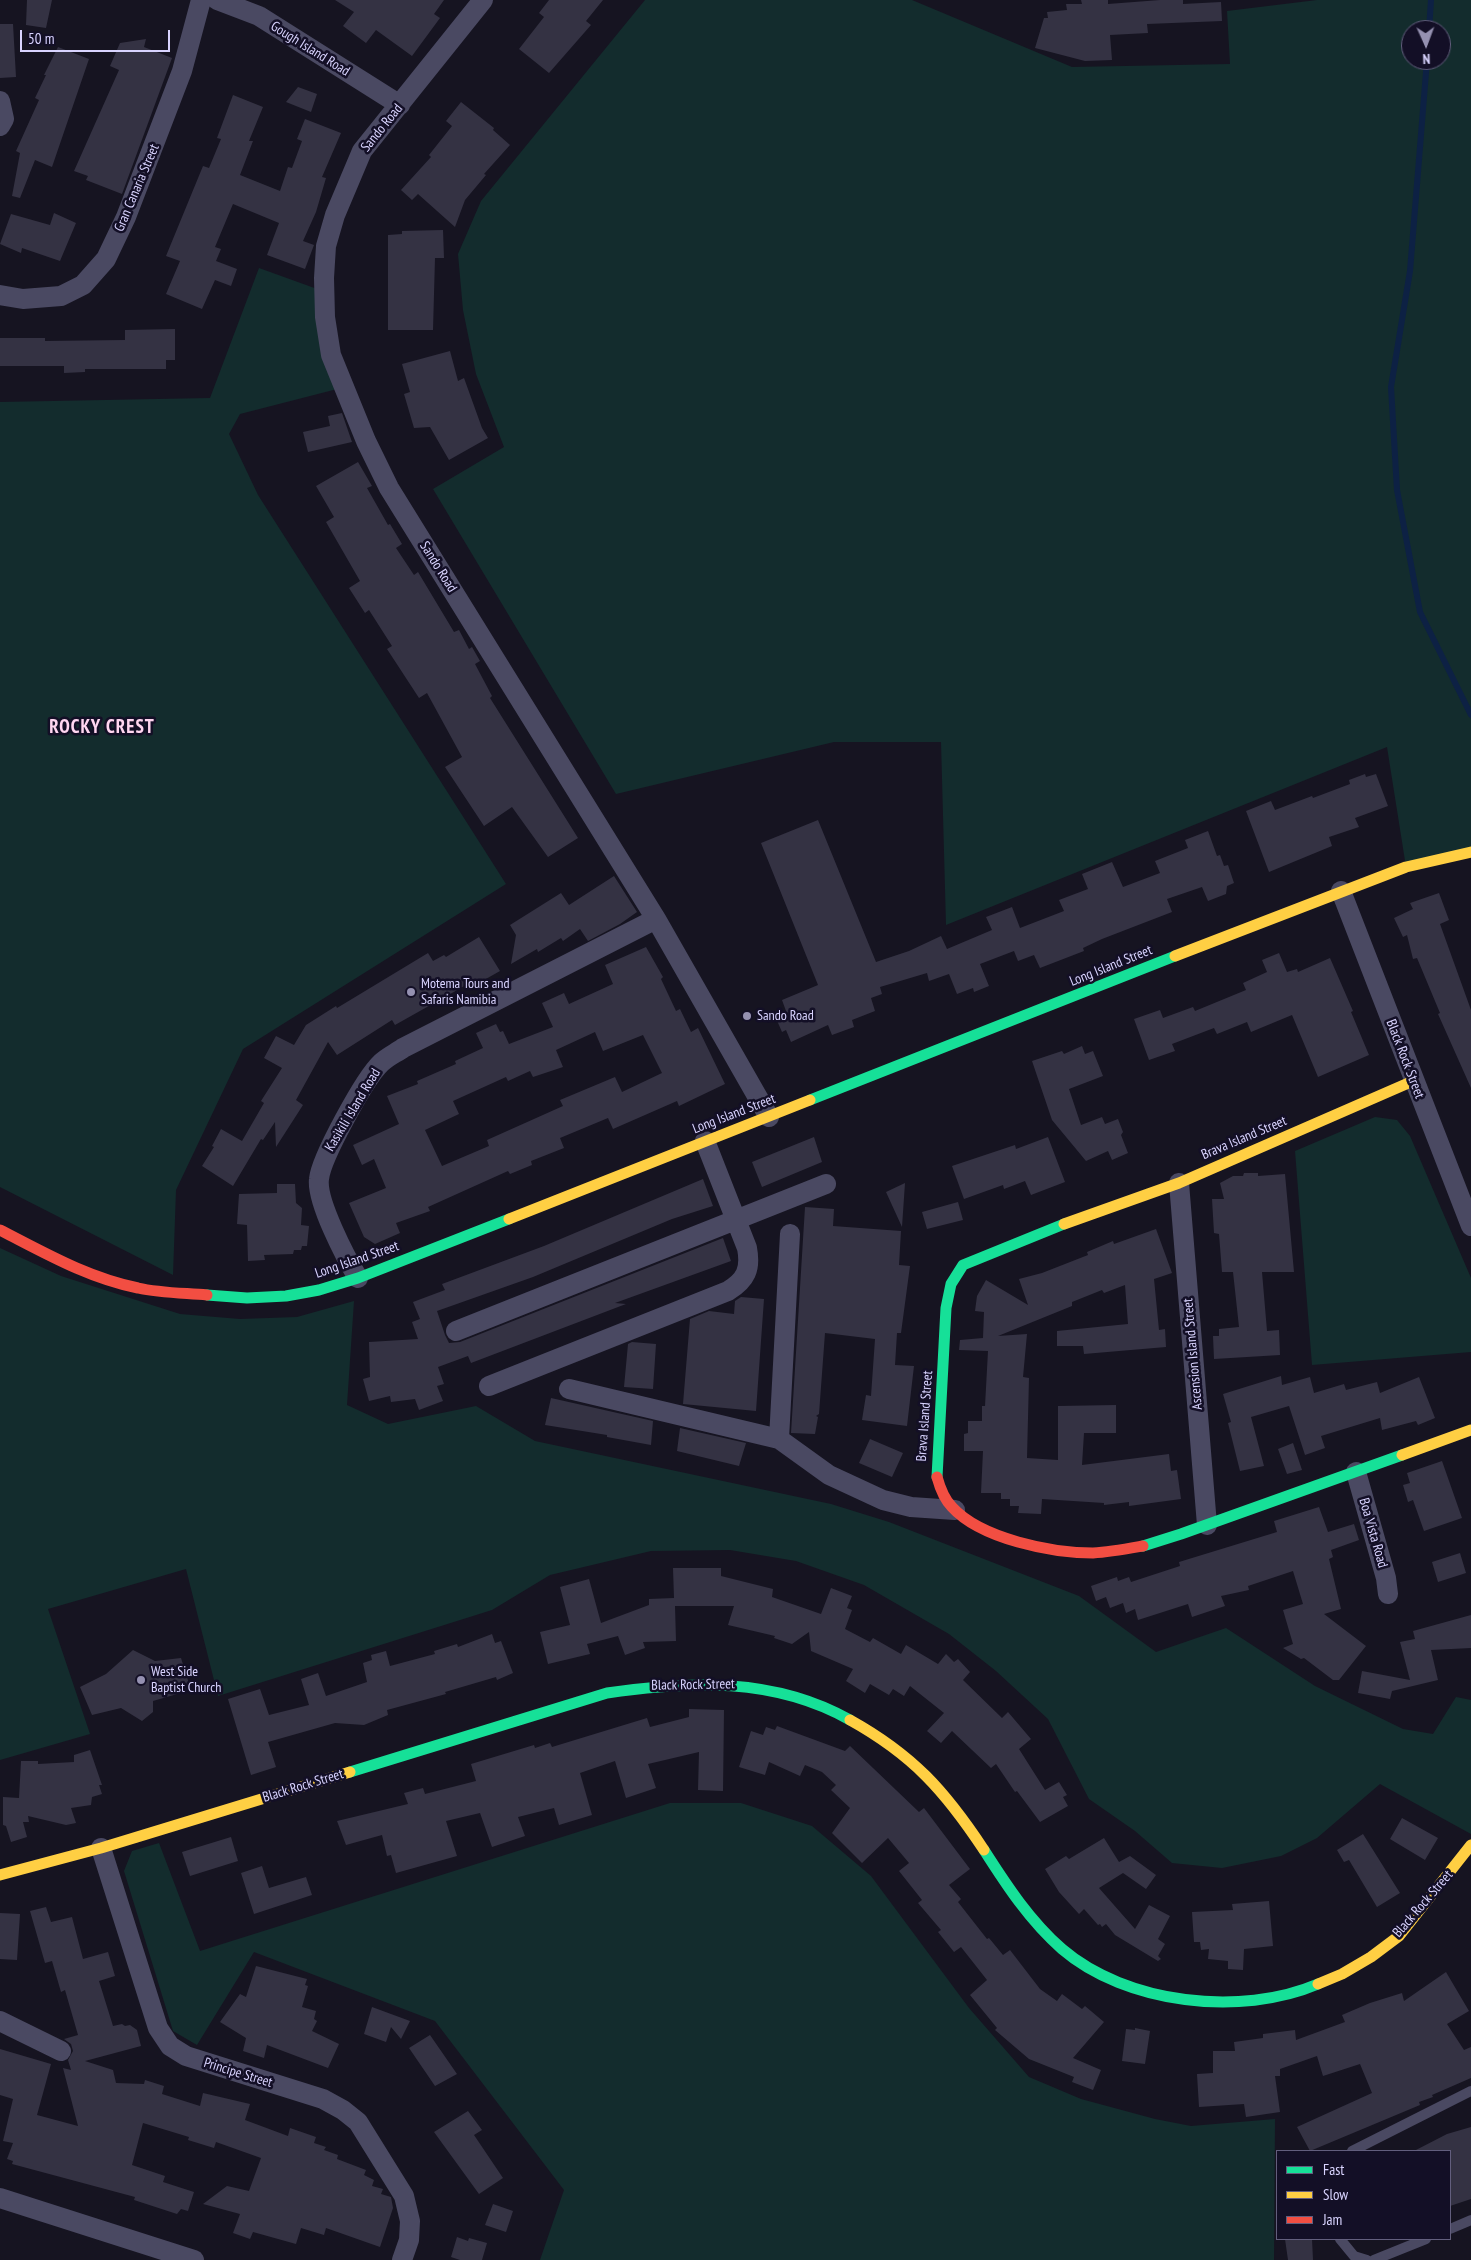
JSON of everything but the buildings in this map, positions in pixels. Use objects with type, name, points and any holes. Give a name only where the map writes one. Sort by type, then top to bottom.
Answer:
[{"type":"street","name":"Gran Canaria Street","points":[[0,295],[23,298],[61,296],[83,285],[106,259],[126,217],[176,88],[201,0]]},
{"type":"street","name":"Gough Island Road","points":[[217,0],[258,16],[400,106]]},
{"type":"street","name":"Sando Road","points":[[483,0],[400,106],[362,151],[335,215],[326,246],[324,278],[326,317],[331,355],[366,441],[389,488],[656,919],[769,1117]]},
{"type":"street","points":[[0,101],[4,119],[0,126]]},
{"type":"street","name":"Long Island Street","points":[[0,1230],[78,1270],[108,1281],[140,1289],[247,1298],[286,1296],[319,1290],[358,1278],[1341,891],[1406,867],[1471,852]]},
{"type":"street","name":"Black Rock Street","points":[[1341,891],[1413,1081],[1471,1226]]},
{"type":"street","name":"Kasikili Island Road","points":[[358,1278],[327,1214],[320,1196],[319,1180],[326,1153],[371,1075],[382,1062],[403,1048],[656,919]]},
{"type":"street","name":"Brava Island Street","points":[[1413,1081],[1179,1183],[1066,1223],[963,1265],[951,1284],[946,1308],[936,1474],[941,1491],[955,1510],[974,1524],[1002,1536],[1045,1549],[1079,1553],[1110,1552],[1207,1525],[1471,1430]]},
{"type":"street","points":[[489,1386],[728,1291],[739,1284],[747,1275],[749,1261],[706,1141]]},
{"type":"street","name":"Ascension Island Street","points":[[1179,1183],[1207,1525]]},
{"type":"street","points":[[456,1331],[735,1218],[826,1184]]},
{"type":"street","points":[[779,1439],[790,1234]]},
{"type":"street","points":[[569,1389],[779,1439],[829,1476],[883,1500],[911,1507],[955,1510]]},
{"type":"street","name":"Boa Vista Road","points":[[1356,1472],[1386,1578],[1388,1594]]},
{"type":"street","name":"Black Rock Street","points":[[0,1875],[102,1848],[607,1693],[685,1683],[732,1683],[774,1690],[826,1708],[869,1730],[914,1762],[943,1792],[1026,1910],[1050,1939],[1075,1961],[1104,1976],[1162,1996],[1204,2003],[1247,2002],[1286,1996],[1330,1980],[1365,1961],[1400,1934],[1469,1852]]},
{"type":"street","name":"Principe Street","points":[[102,1848],[158,2028],[170,2046],[186,2056],[323,2099],[343,2110],[358,2122],[404,2196],[410,2221],[409,2240],[402,2260]]},
{"type":"street","points":[[0,2022],[61,2051]]},
{"type":"street","points":[[0,2198],[194,2260]]},
{"type":"lane","points":[[1354,2150],[1471,2091]]},
{"type":"lane","points":[[1451,2229],[1471,2220]]},
{"type":"lane","points":[[1341,2240],[1354,2256],[1367,2260]]},
{"type":"lane","points":[[1374,2260],[1424,2240]]},
{"type":"green space","points":[[645,0],[912,0],[1072,67],[1230,64],[1227,11],[1317,0],[1471,0],[1471,855],[1406,867],[1387,747],[946,925],[941,742],[834,742],[616,794],[433,489],[504,447],[476,374],[463,310],[458,254],[481,201]]},
{"type":"green space","points":[[259,268],[331,294],[345,387],[240,414],[229,434],[258,495],[506,884],[243,1049],[176,1190],[173,1275],[0,1187],[0,402],[210,398]]},
{"type":"green space","points":[[1375,1117],[1397,1120],[1410,1136],[1471,1278],[1471,1352],[1312,1365],[1295,1151]]},
{"type":"green space","points":[[0,1248],[61,1276],[180,1314],[240,1319],[297,1317],[354,1301],[347,1405],[388,1424],[476,1406],[535,1441],[831,1504],[889,1522],[1079,1596],[1156,1652],[1226,1628],[1315,1686],[1403,1729],[1433,1734],[1456,1697],[1471,1700],[1471,1834],[1380,1784],[1317,1838],[1281,1856],[1222,1868],[1172,1863],[1135,1831],[1089,1799],[1048,1719],[996,1671],[949,1634],[864,1585],[796,1561],[730,1550],[651,1551],[550,1575],[492,1610],[218,1696],[186,1569],[48,1609],[90,1734],[0,1760]]},
{"type":"green space","points":[[670,1803],[741,1803],[812,1826],[871,1876],[969,2008],[1029,2077],[1081,2099],[1155,2119],[1191,2126],[1275,2119],[1274,2260],[540,2260],[564,2190],[435,2021],[254,1952],[197,2045],[173,2031],[124,1871],[132,1851],[159,1843],[200,1951]]},
{"type":"waterway","points":[[1430,20],[1431,0]]},
{"type":"waterway","points":[[1426,70],[1410,271],[1391,387],[1397,490],[1420,612],[1471,715]]},
{"type":"traffic: fast","points":[[810,1100],[1175,956]]},
{"type":"traffic: fast","points":[[207,1295],[247,1298],[286,1296],[319,1290],[358,1278],[509,1219]]},
{"type":"traffic: fast","points":[[937,1477],[946,1308],[951,1284],[963,1265],[1064,1224]]},
{"type":"traffic: fast","points":[[1143,1546],[1402,1455]]},
{"type":"traffic: fast","points":[[350,1772],[607,1693],[638,1689],[700,1685],[762,1689],[792,1696],[821,1706],[850,1720]]},
{"type":"traffic: fast","points":[[984,1850],[1001,1877],[1050,1938],[1088,1968],[1118,1982],[1151,1993],[1185,2000],[1220,2002],[1255,2000],[1288,1994],[1318,1984]]},
{"type":"traffic: slow","points":[[1175,956],[1406,867],[1471,852]]},
{"type":"traffic: slow","points":[[1064,1224],[1179,1183],[1413,1081]]},
{"type":"traffic: slow","points":[[509,1219],[810,1100]]},
{"type":"traffic: slow","points":[[1402,1455],[1471,1430]]},
{"type":"traffic: slow","points":[[850,1720],[892,1747],[926,1776],[941,1792],[984,1850]]},
{"type":"traffic: slow","points":[[0,1875],[101,1848],[350,1772]]},
{"type":"traffic: slow","points":[[1318,1984],[1342,1974],[1371,1957],[1399,1936],[1471,1845]]},
{"type":"traffic: jam","points":[[0,1230],[67,1264],[120,1284],[155,1291],[207,1295]]},
{"type":"traffic: jam","points":[[937,1477],[943,1493],[952,1507],[981,1528],[999,1536],[1038,1547],[1076,1552],[1099,1553],[1143,1546]]},
{"type":"place","name":"Motema Tours and Safaris Namibia","points":[[411,992]]},
{"type":"place","name":"Sando Road","points":[[747,1016]]},
{"type":"place","name":"West Side Baptist Church","points":[[141,1680]]},
{"type":"district","name":"ROCKY CREST","points":[[102,728]]}]
